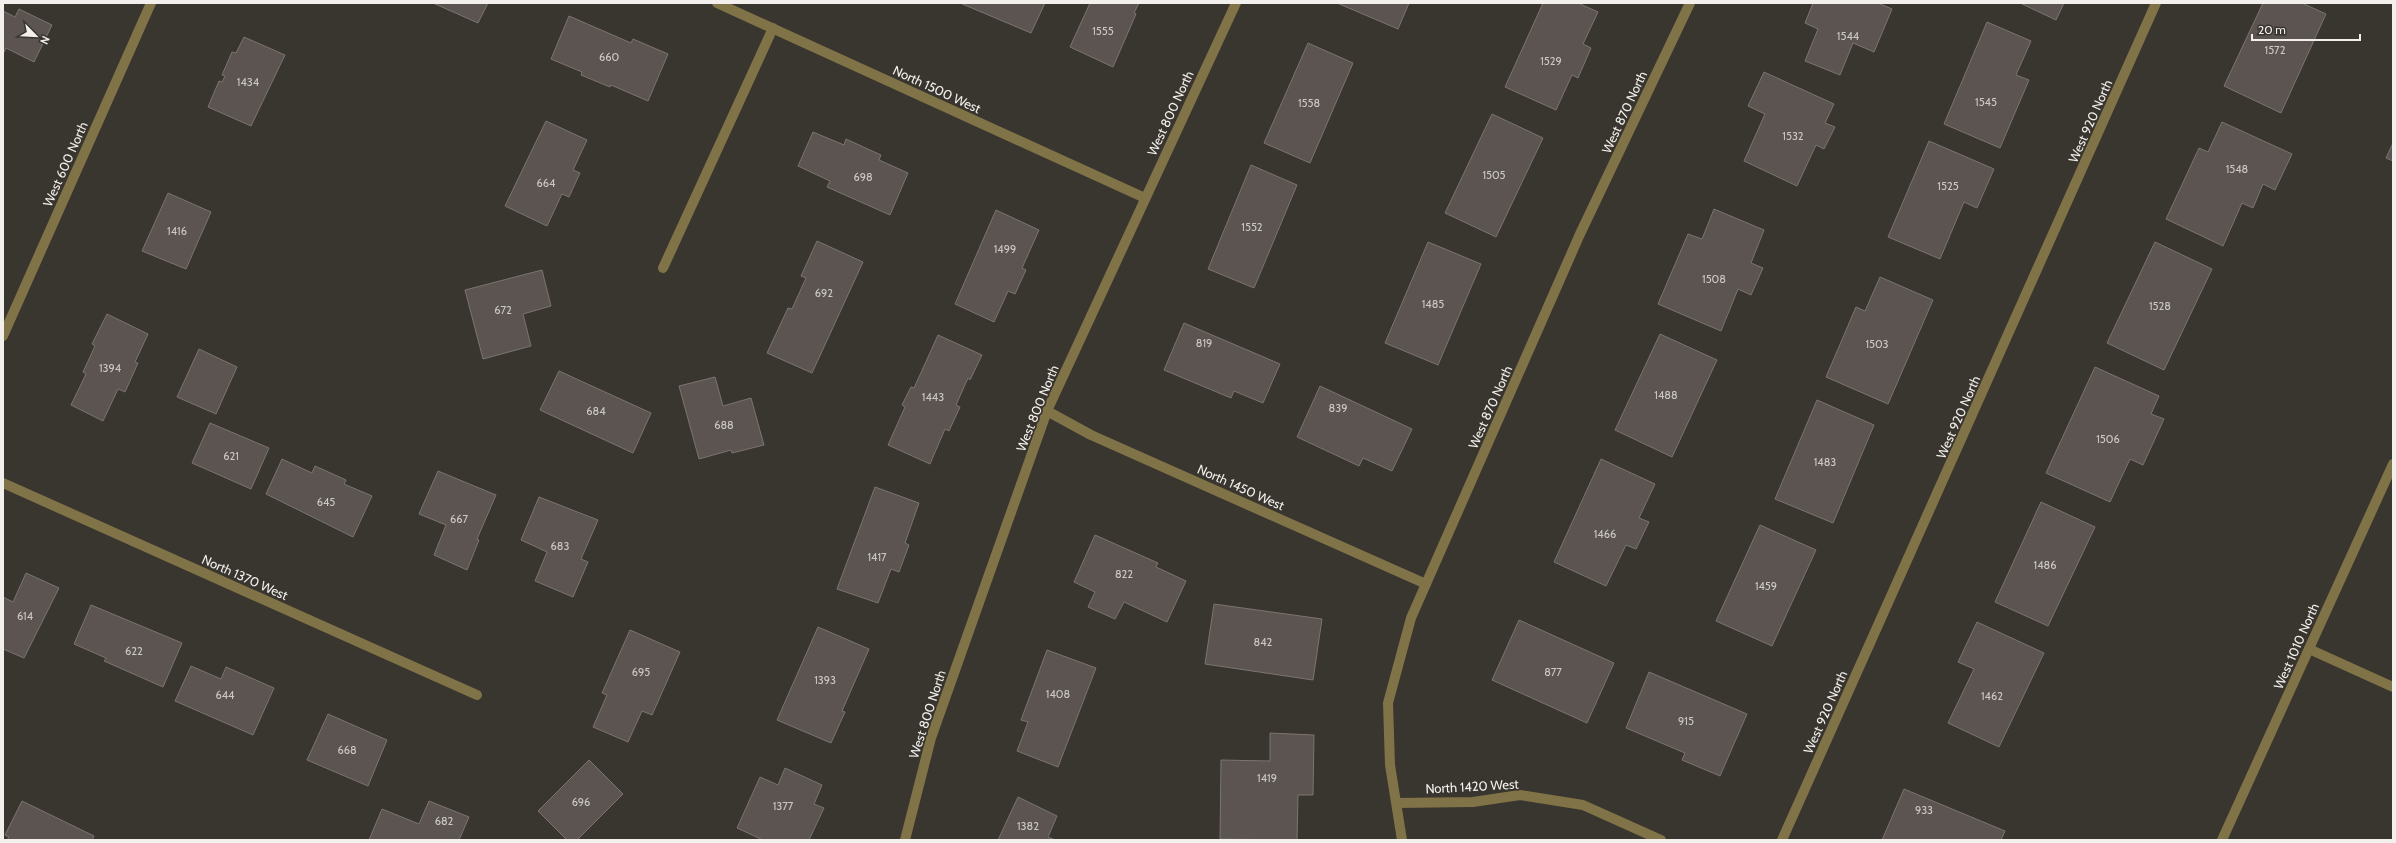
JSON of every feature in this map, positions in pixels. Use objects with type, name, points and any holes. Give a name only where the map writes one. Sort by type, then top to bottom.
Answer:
[{"type":"street","name":"West 600 North","points":[[3,336],[151,3]]},
{"type":"street","name":"North 1500 West","points":[[717,3],[1145,198]]},
{"type":"street","name":"West 800 North","points":[[905,840],[931,738],[1047,411],[1236,3]]},
{"type":"street","name":"West 870 North","points":[[1402,840],[1390,765],[1388,703],[1411,618],[1580,234],[1690,3]]},
{"type":"street","name":"West 920 North","points":[[1782,840],[2156,3]]},
{"type":"street","points":[[663,268],[773,28]]},
{"type":"street","name":"North 1450 West","points":[[1047,411],[1091,435],[1426,584]]},
{"type":"street","name":"West 1010 North","points":[[2222,840],[2393,464]]},
{"type":"street","name":"North 1370 West","points":[[3,483],[477,695]]},
{"type":"street","points":[[2309,649],[2393,686]]},
{"type":"street","name":"North 1420 West","points":[[1397,803],[1473,802],[1520,796],[1583,805],[1661,840]]},
{"type":"building","points":[[433,3],[488,3],[478,23]]},
{"type":"building","points":[[960,3],[1045,3],[1031,33]]},
{"type":"building","points":[[1090,3],[1139,3],[1134,13],[1136,14],[1113,67],[1070,47]]},
{"type":"building","points":[[1337,3],[1409,3],[1398,29]]},
{"type":"building","points":[[1543,3],[1578,3],[1598,12],[1583,44],[1591,48],[1578,78],[1572,75],[1556,110],[1505,87]]},
{"type":"building","points":[[1813,3],[1878,3],[1892,9],[1874,52],[1853,43],[1840,75],[1805,61],[1818,29],[1805,23]]},
{"type":"building","points":[[2020,3],[2064,3],[2056,20]]},
{"type":"building","points":[[2263,3],[2302,3],[2326,14],[2281,113],[2224,86]]},
{"type":"building","points":[[19,9],[52,25],[34,62],[6,48],[3,54],[3,11],[15,17]]},
{"type":"building","points":[[569,16],[631,43],[633,39],[668,54],[648,101],[611,85],[610,87],[581,75],[582,72],[551,59]]},
{"type":"building","points":[[1987,22],[2031,41],[2016,75],[2029,80],[2000,148],[1944,124]]},
{"type":"building","points":[[244,37],[285,55],[251,126],[208,107],[219,81],[222,82],[225,76],[222,75],[232,52],[236,53]]},
{"type":"building","points":[[1308,43],[1353,63],[1310,163],[1264,143]]},
{"type":"building","points":[[1764,72],[1834,104],[1825,123],[1835,127],[1824,149],[1816,145],[1797,186],[1744,161],[1765,114],[1748,106]]},
{"type":"building","points":[[1492,114],[1543,138],[1496,237],[1445,213]]},
{"type":"building","points":[[546,121],[587,140],[573,170],[580,173],[569,197],[562,194],[547,226],[505,206]]},
{"type":"building","points":[[2222,122],[2292,154],[2275,190],[2263,184],[2253,208],[2242,203],[2223,246],[2166,219],[2199,148],[2208,152]]},
{"type":"building","points":[[813,132],[844,145],[846,139],[881,155],[879,160],[908,173],[890,215],[827,187],[830,181],[798,166]]},
{"type":"building","points":[[1929,141],[1994,169],[1977,208],[1964,202],[1940,259],[1888,237]]},
{"type":"building","points":[[2393,143],[2393,161],[2386,158]]},
{"type":"building","points":[[1251,165],[1297,185],[1254,288],[1208,269]]},
{"type":"building","points":[[168,193],[211,212],[186,269],[142,251]]},
{"type":"building","points":[[1714,209],[1764,230],[1751,263],[1763,268],[1751,295],[1738,289],[1721,331],[1658,304],[1688,234],[1702,239]]},
{"type":"building","points":[[996,210],[1039,230],[1022,268],[1026,270],[1015,294],[1008,291],[994,322],[955,304]]},
{"type":"building","points":[[817,241],[863,262],[812,373],[767,353],[788,308],[792,309],[806,278],[801,276]]},
{"type":"building","points":[[1428,242],[1481,264],[1438,365],[1385,343]]},
{"type":"building","points":[[2155,242],[2212,269],[2164,370],[2107,343]]},
{"type":"building","points":[[542,270],[551,306],[523,314],[531,346],[483,359],[465,290]]},
{"type":"building","points":[[1880,277],[1933,300],[1888,404],[1826,377],[1856,307],[1865,311]]},
{"type":"building","points":[[107,314],[148,334],[135,362],[138,363],[125,392],[118,389],[103,421],[71,405],[86,374],[83,372],[95,346],[92,344]]},
{"type":"building","points":[[1184,323],[1280,364],[1263,403],[1234,391],[1231,398],[1164,370]]},
{"type":"building","points":[[1660,334],[1717,360],[1672,457],[1615,430]]},
{"type":"building","points":[[938,335],[982,355],[970,380],[968,378],[956,405],[960,407],[949,431],[945,429],[930,464],[888,445],[905,407],[902,405],[911,387],[914,388]]},
{"type":"building","points":[[199,349],[237,367],[216,414],[177,397]]},
{"type":"building","points":[[2095,367],[2159,396],[2151,414],[2164,419],[2143,465],[2130,459],[2110,502],[2046,473]]},
{"type":"building","points":[[559,371],[651,413],[633,453],[540,410]]},
{"type":"building","points":[[715,377],[723,406],[751,398],[764,445],[732,453],[731,450],[699,459],[679,386]]},
{"type":"building","points":[[1320,386],[1412,429],[1392,471],[1363,458],[1359,466],[1297,437]]},
{"type":"building","points":[[1817,400],[1874,425],[1833,523],[1775,499]]},
{"type":"building","points":[[210,423],[269,448],[251,489],[192,463]]},
{"type":"building","points":[[282,459],[312,473],[315,466],[346,480],[344,484],[372,496],[353,537],[266,494]]},
{"type":"building","points":[[1601,459],[1655,484],[1639,518],[1649,522],[1636,549],[1626,545],[1606,586],[1554,562]]},
{"type":"building","points":[[438,471],[496,495],[477,539],[479,540],[467,570],[434,555],[446,525],[419,514]]},
{"type":"building","points":[[875,487],[919,503],[905,543],[909,545],[899,572],[891,569],[878,603],[837,589]]},
{"type":"building","points":[[539,497],[598,520],[581,559],[588,562],[573,597],[535,581],[547,552],[521,540]]},
{"type":"building","points":[[2041,502],[2095,527],[2048,626],[1995,602]]},
{"type":"building","points":[[1760,525],[1816,550],[1772,646],[1716,621]]},
{"type":"building","points":[[1095,535],[1158,563],[1156,567],[1186,581],[1167,622],[1124,602],[1115,619],[1088,607],[1095,592],[1074,582]]},
{"type":"building","points":[[26,573],[59,588],[24,658],[3,649],[3,597],[13,602]]},
{"type":"building","points":[[1214,604],[1322,619],[1313,680],[1205,664]]},
{"type":"building","points":[[91,605],[182,643],[163,687],[104,661],[106,658],[74,644]]},
{"type":"building","points":[[1519,620],[1614,663],[1587,723],[1492,680]]},
{"type":"building","points":[[1977,622],[2044,653],[1999,747],[1948,723],[1974,669],[1958,662]]},
{"type":"building","points":[[818,627],[869,649],[842,711],[845,712],[831,743],[777,720]]},
{"type":"building","points":[[630,630],[680,652],[652,715],[642,711],[628,742],[593,727],[607,695],[602,693]]},
{"type":"building","points":[[1047,650],[1096,668],[1058,767],[1017,751],[1028,722],[1021,720]]},
{"type":"building","points":[[191,666],[221,679],[226,667],[274,688],[253,735],[175,701]]},
{"type":"building","points":[[1649,672],[1747,714],[1720,776],[1682,760],[1685,753],[1626,728]]},
{"type":"building","points":[[328,714],[387,740],[368,786],[307,760]]},
{"type":"building","points":[[1270,733],[1314,735],[1313,795],[1298,795],[1297,840],[1220,839],[1221,760],[1270,761]]},
{"type":"building","points":[[589,760],[623,794],[577,840],[567,840],[538,811]]},
{"type":"building","points":[[785,768],[822,785],[814,804],[824,808],[809,840],[763,840],[737,828],[760,777],[778,785]]},
{"type":"building","points":[[1904,789],[2005,831],[2001,840],[1882,840]]},
{"type":"building","points":[[1018,797],[1057,816],[1048,837],[1055,840],[998,840]]},
{"type":"building","points":[[22,801],[94,836],[92,840],[7,840],[9,837],[5,835]]},
{"type":"building","points":[[429,801],[469,817],[459,840],[369,840],[382,809],[419,824]]}]
